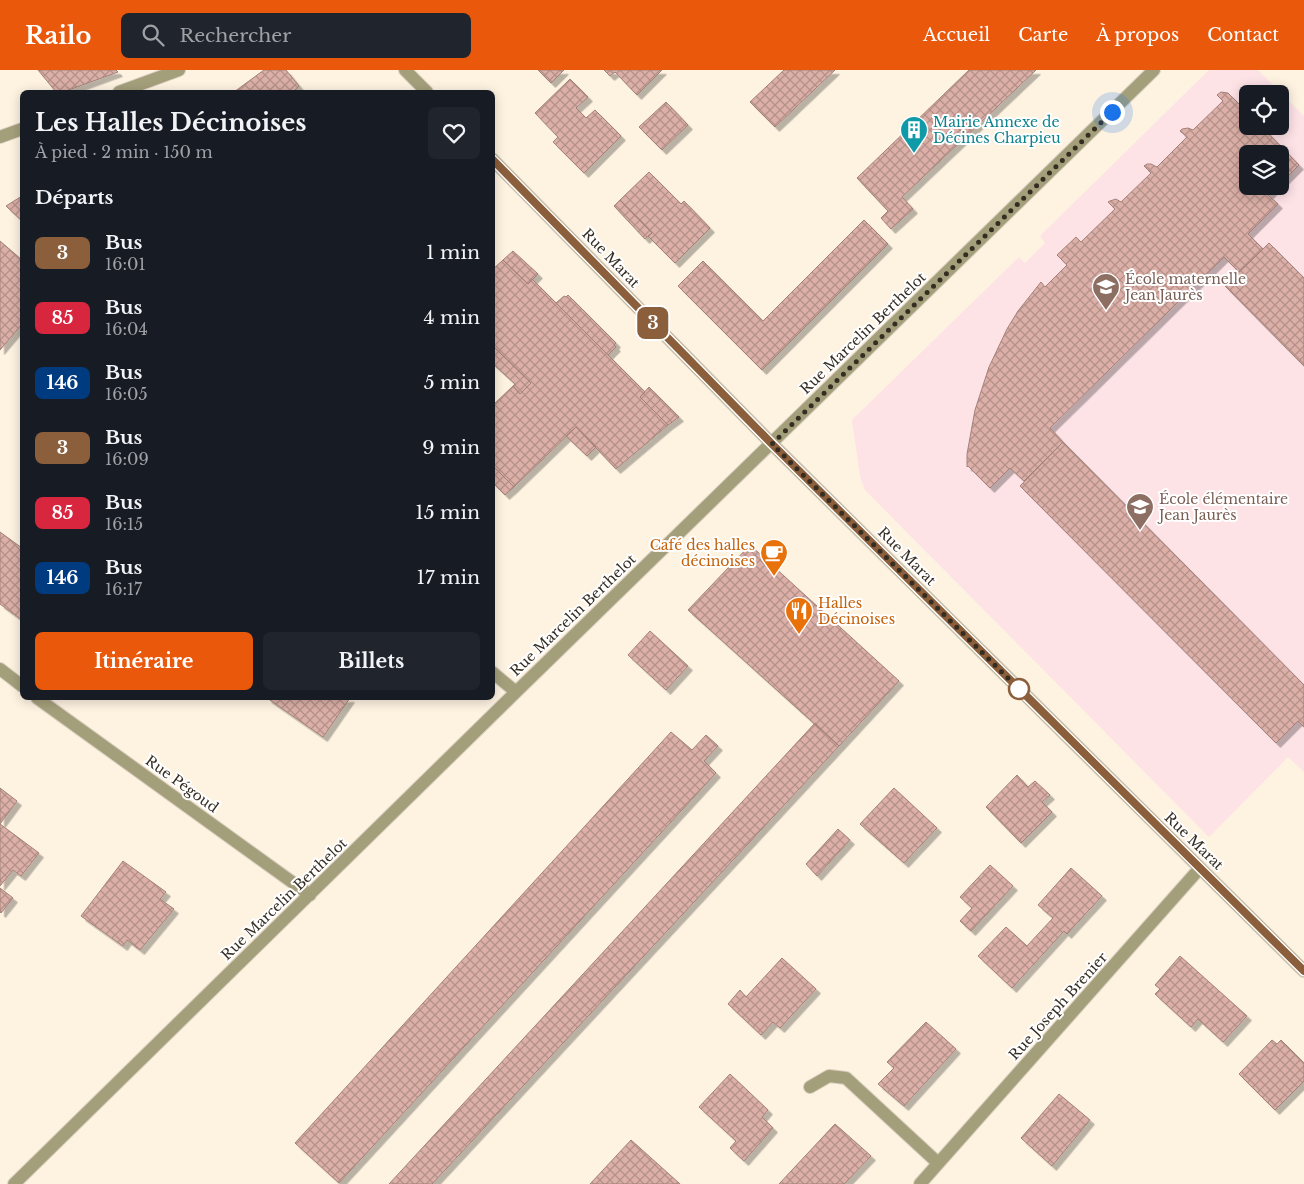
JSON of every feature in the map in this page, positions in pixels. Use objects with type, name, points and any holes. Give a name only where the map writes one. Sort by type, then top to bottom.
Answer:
[{"type":"street","points":[[124,90],[162,73],[179,70]]},
{"type":"street","points":[[405,70],[426,90]]},
{"type":"street","name":"Rue Marcelin Berthelot","points":[[14,1184],[1154,70]]},
{"type":"street","points":[[0,137],[20,129]]},
{"type":"street","name":"Rue Marat","points":[[495,162],[772,444],[1304,971]]},
{"type":"street","points":[[0,669],[20,684]]},
{"type":"street","points":[[495,674],[516,692]]},
{"type":"street","name":"Rue Pégoud","points":[[40,700],[310,895]]},
{"type":"street","name":"Rue Joseph Brenier","points":[[920,1184],[1200,868]]},
{"type":"street","points":[[810,1087],[829,1076],[846,1078],[938,1163]]},
{"type":"shaded area","points":[[1209,70],[1258,70],[1273,85],[1239,85],[1239,135],[1289,135],[1289,101],[1304,116],[1304,772],[1288,757],[1209,837],[865,490],[860,476],[852,420],[1019,257],[1025,263],[1045,243],[1040,236]]},
{"type":"building","points":[[38,70],[116,70],[118,72],[68,90],[54,90]]},
{"type":"building","points":[[264,70],[286,70],[299,86],[295,90],[237,90]]},
{"type":"building","points":[[538,70],[564,70],[551,83]]},
{"type":"building","points":[[604,70],[662,70],[637,95],[615,72],[610,76]]},
{"type":"building","points":[[784,70],[835,70],[775,127],[750,102]]},
{"type":"building","name":"Mairie Annexe de Décines Charpieu","points":[[969,70],[1036,70],[902,197],[913,209],[891,229],[881,218],[888,211],[857,178]]},
{"type":"building","points":[[570,79],[588,97],[576,108],[586,118],[595,110],[621,136],[584,173],[553,142],[558,137],[535,113]]},
{"type":"building","points":[[1221,92],[1228,93],[1239,104],[1239,135],[1270,135],[1280,145],[1239,145],[1239,195],[1268,195],[1278,204],[1248,234],[1263,249],[1239,272],[1224,257],[1050,428],[1063,442],[1024,481],[1010,468],[990,488],[967,467],[967,454],[975,410],[989,367],[1007,329],[1018,311],[1041,282],[1045,287],[1067,265],[1057,255],[1076,237],[1081,242],[1115,209],[1108,202],[1116,199],[1121,202],[1151,173],[1144,166],[1151,164],[1157,167],[1187,137],[1180,131],[1182,129],[1188,128],[1193,130],[1223,101],[1217,95]]},
{"type":"building","points":[[666,102],[688,125],[662,150],[639,127]]},
{"type":"building","points":[[1289,155],[1299,165],[1289,175]]},
{"type":"building","points":[[649,172],[681,204],[684,201],[710,228],[675,263],[648,236],[652,233],[620,200]]},
{"type":"building","points":[[20,197],[20,219],[6,206]]},
{"type":"building","points":[[620,200],[652,233],[645,239],[614,206]]},
{"type":"building","points":[[864,220],[888,244],[762,370],[678,286],[703,261],[763,321]]},
{"type":"building","points":[[0,241],[20,258],[20,326],[0,350]]},
{"type":"building","points":[[1269,243],[1304,278],[1304,366],[1225,286]]},
{"type":"building","points":[[513,251],[538,274],[528,284],[503,260]]},
{"type":"building","points":[[503,260],[528,284],[532,279],[645,392],[640,397],[668,425],[616,469],[576,427],[514,487],[495,468],[495,403],[513,386],[520,394],[531,383],[495,348],[495,267]]},
{"type":"building","points":[[568,295],[616,343],[614,345],[616,347],[608,355],[556,303]]},
{"type":"building","points":[[495,348],[531,383],[520,394],[513,386],[515,384],[495,366]]},
{"type":"building","points":[[649,387],[679,417],[668,425],[640,397]]},
{"type":"building","points":[[576,427],[596,447],[587,456],[566,436]]},
{"type":"building","points":[[1063,442],[1304,685],[1304,727],[1298,721],[1276,743],[1020,486]]},
{"type":"building","points":[[495,468],[514,487],[505,495],[495,485]]},
{"type":"building","points":[[0,532],[20,547],[20,619],[0,604]]},
{"type":"building","points":[[750,545],[899,681],[839,746],[688,610]]},
{"type":"building","points":[[650,631],[688,666],[666,690],[628,655]]},
{"type":"building","points":[[270,700],[349,700],[323,737]]},
{"type":"building","points":[[815,723],[839,746],[432,1184],[389,1184]]},
{"type":"building","points":[[671,732],[692,750],[706,735],[718,746],[704,761],[716,773],[339,1183],[295,1143]]},
{"type":"building","points":[[1017,775],[1028,787],[1035,781],[1050,795],[1042,802],[1052,812],[1021,843],[986,807]]},
{"type":"building","points":[[0,788],[17,801],[0,824]]},
{"type":"building","points":[[894,788],[937,828],[904,863],[860,824]]},
{"type":"building","points":[[0,824],[39,853],[21,876],[13,870],[0,886]]},
{"type":"building","points":[[838,829],[850,840],[817,876],[806,864]]},
{"type":"building","points":[[123,861],[166,892],[160,899],[174,909],[140,950],[127,940],[123,946],[81,916]]},
{"type":"building","points":[[990,865],[1013,886],[971,931],[960,921],[972,908],[960,897]]},
{"type":"building","points":[[1071,868],[1102,896],[1067,934],[1064,931],[1012,988],[978,956],[1006,927],[1027,946],[1053,918],[1038,905]]},
{"type":"building","points":[[0,888],[13,898],[1,913],[0,912]]},
{"type":"building","points":[[1180,956],[1247,1016],[1223,1042],[1198,1019],[1191,1027],[1155,994],[1160,989],[1155,985]]},
{"type":"building","points":[[782,958],[816,989],[780,1028],[773,1022],[761,1035],[728,1004],[740,990],[746,997]]},
{"type":"building","points":[[926,1022],[956,1049],[904,1106],[878,1084],[894,1068],[887,1062]]},
{"type":"building","points":[[1272,1040],[1277,1044],[1281,1040],[1304,1063],[1304,1081],[1275,1110],[1239,1074]]},
{"type":"building","points":[[730,1074],[768,1110],[762,1117],[773,1128],[744,1161],[730,1148],[736,1141],[699,1107]]},
{"type":"building","points":[[1059,1094],[1090,1120],[1052,1166],[1021,1138]]},
{"type":"building","points":[[835,1124],[871,1156],[844,1184],[779,1184]]},
{"type":"building","points":[[631,1140],[680,1184],[590,1184]]},
{"type":"bus line","name":"3","points":[[495,162],[772,444],[1304,971]]},
{"type":"place","name":"Mairie Annexe de Décines Charpieu","points":[[914,154]]},
{"type":"place","name":"École maternelle Jean Jaurès","points":[[1106,311]]},
{"type":"place","name":"École élémentaire Jean Jaurès","points":[[1140,531]]},
{"type":"place","name":"Café des halles décinoises","points":[[774,577]]},
{"type":"place","name":"Halles Décinoises","points":[[799,635]]},
{"type":"route","points":[[1019,689],[1023,693],[772,444],[1112,112]]}]
